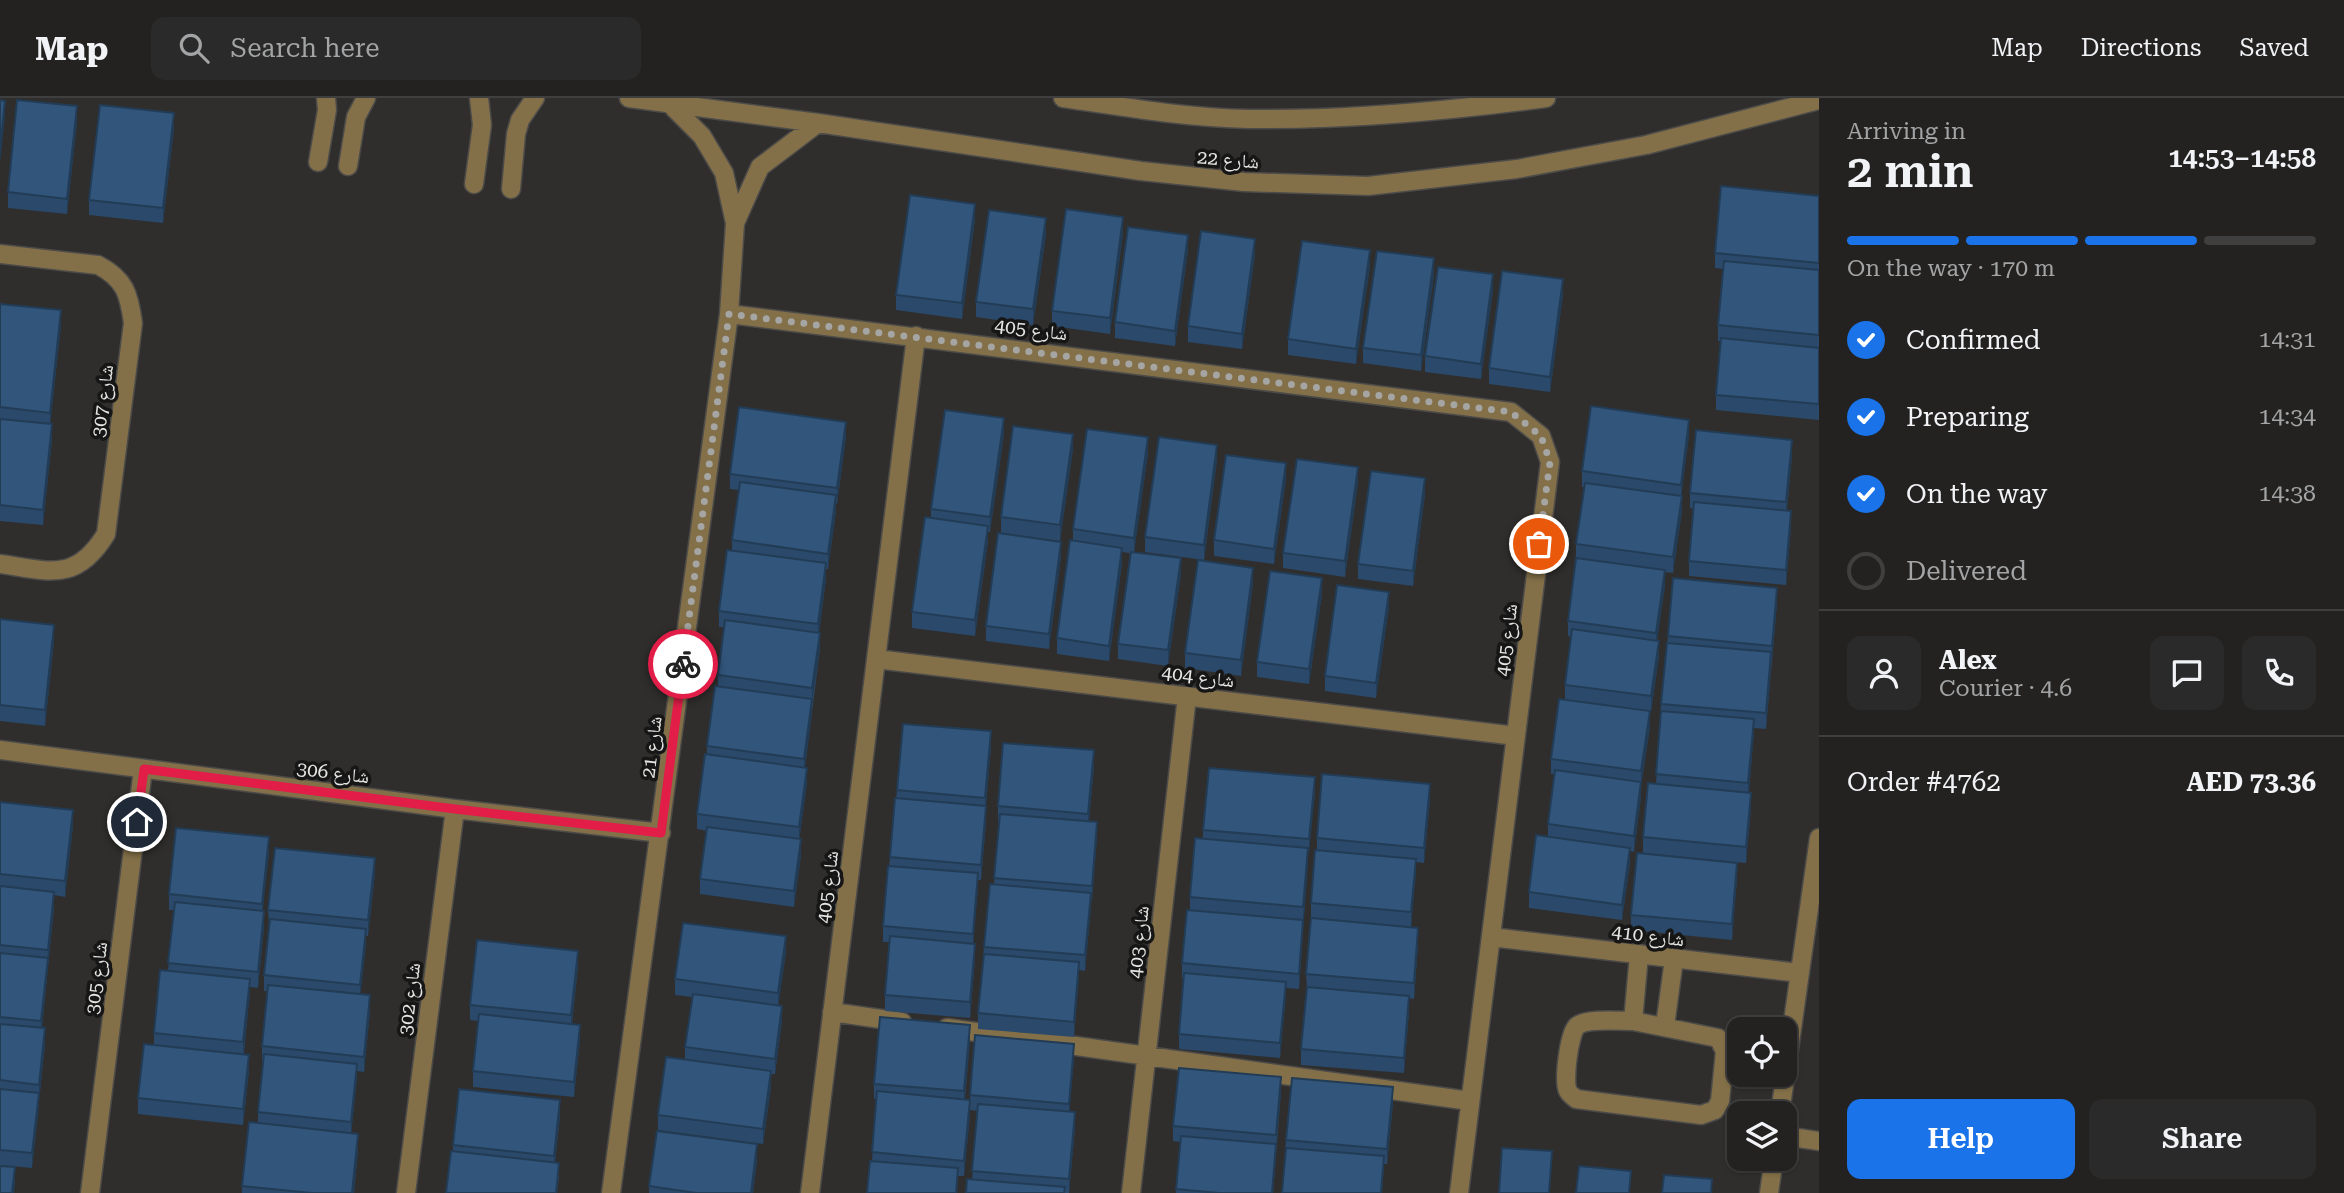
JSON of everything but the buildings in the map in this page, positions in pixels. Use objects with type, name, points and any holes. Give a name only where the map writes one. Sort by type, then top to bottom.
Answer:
[{"type":"street","points":[[318,162],[327,110],[326,98]]},
{"type":"street","points":[[348,166],[356,117],[366,98]]},
{"type":"street","points":[[474,184],[482,125],[479,98]]},
{"type":"street","points":[[511,189],[518,127],[535,98]]},
{"type":"street","name":"شارع 22","points":[[629,98],[1141,171],[1244,182],[1367,186],[1517,169],[1646,145],[1819,100]]},
{"type":"street","points":[[1072,99],[1247,119],[1366,116],[1546,98]]},
{"type":"street","name":"شارع 21","points":[[611,1193],[729,314],[735,223],[724,173],[702,136],[669,103]]},
{"type":"street","name":"شارع 21","points":[[735,223],[760,167],[818,123]]},
{"type":"street","name":"شارع 307","points":[[0,254],[97,265],[110,271],[123,283],[130,302],[133,323],[106,534],[95,551],[81,564],[48,570],[0,564]]},
{"type":"street","name":"شارع 405","points":[[729,314],[1511,412],[1541,436],[1550,462],[1459,1193]]},
{"type":"street","name":"شارع 405","points":[[810,1193],[916,336]]},
{"type":"street","name":"شارع 404","points":[[876,659],[1516,736]]},
{"type":"street","name":"شارع 403","points":[[1130,1193],[1187,696]]},
{"type":"street","name":"شارع 306","points":[[0,750],[661,833]]},
{"type":"street","name":"شارع 305","points":[[90,1193],[144,769]]},
{"type":"street","name":"شارع 302","points":[[406,1193],[455,809]]},
{"type":"street","points":[[1782,1101],[1819,838]]},
{"type":"street","name":"شارع 410","points":[[1491,937],[1800,973]]},
{"type":"street","points":[[1633,1021],[1639,955]]},
{"type":"street","points":[[1665,1026],[1674,959]]},
{"type":"street","points":[[832,1012],[1470,1101]]},
{"type":"street","points":[[1633,1021],[1665,1026],[1717,1038],[1722,1044],[1725,1051],[1720,1101],[1715,1110],[1700,1115],[1577,1099],[1569,1093],[1565,1083],[1571,1033],[1577,1026],[1585,1022],[1633,1021]]},
{"type":"street","points":[[1797,1138],[1819,1141]]},
{"type":"street","points":[[1769,1193],[1772,1171]]},
{"type":"way so far","points":[[683,664],[729,314],[1511,412],[1541,436],[1550,462],[1539,544]]},
{"type":"route","points":[[137,822],[144,769],[661,833],[683,664]]}]
